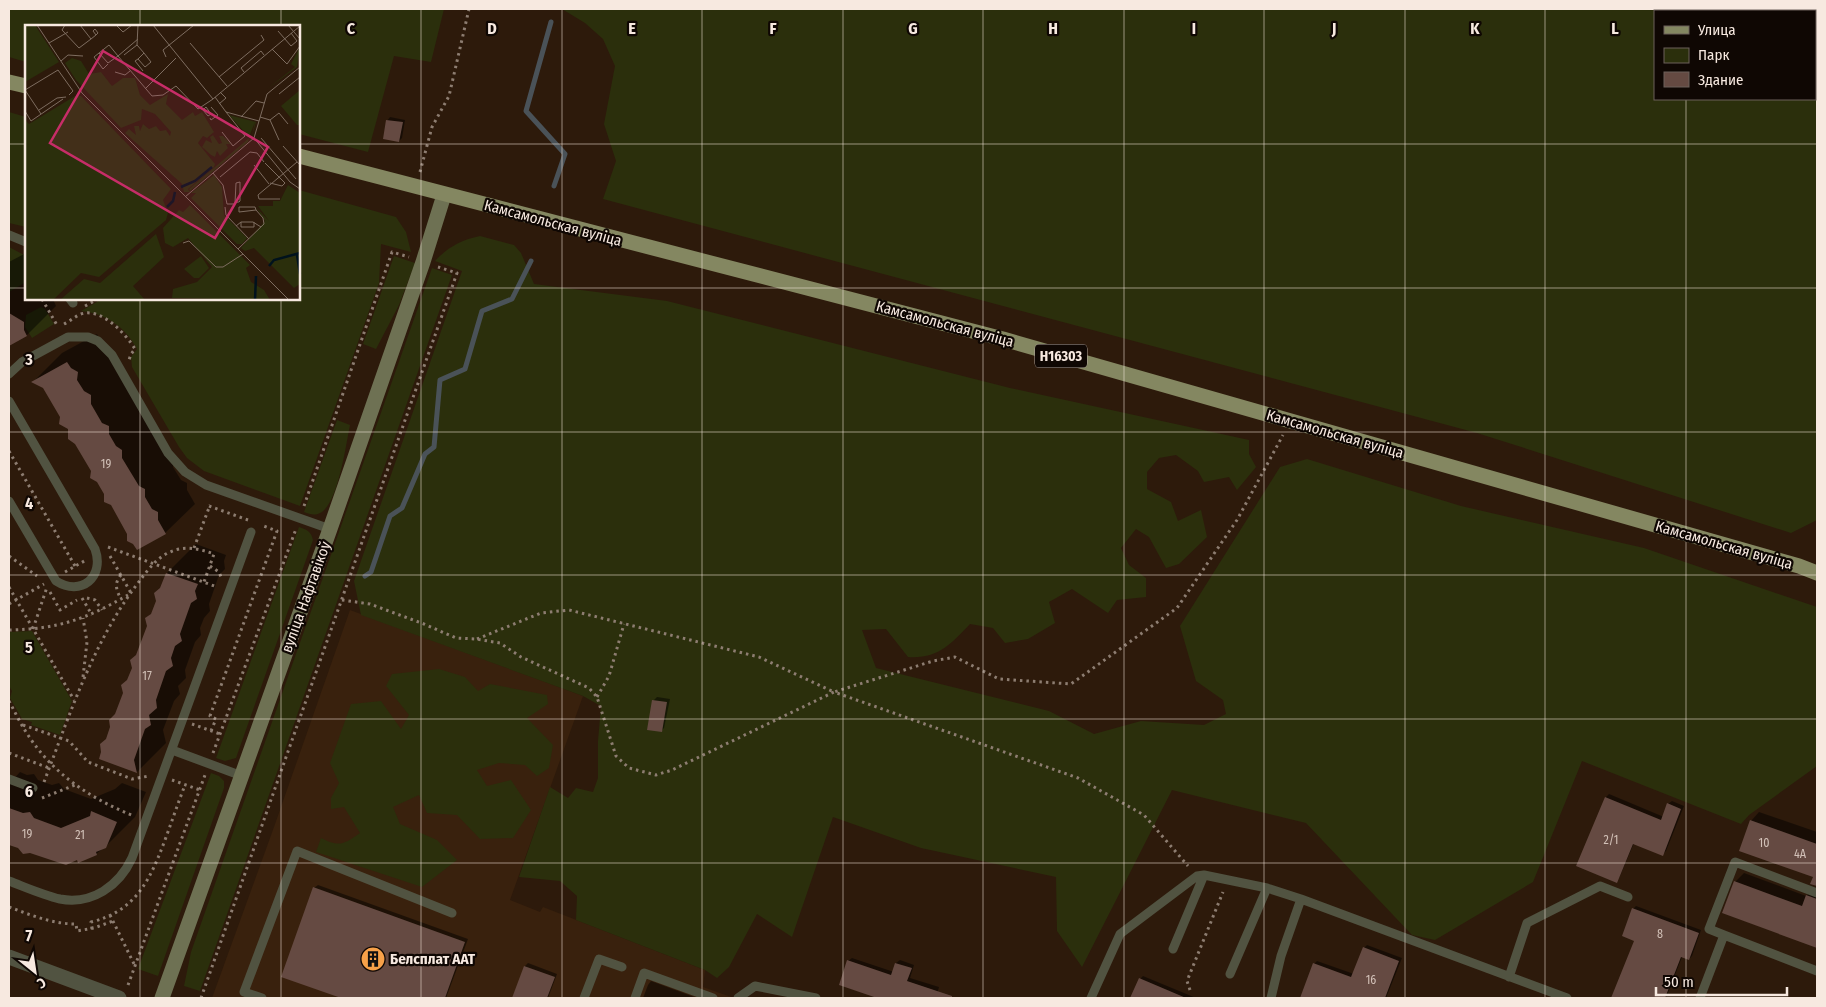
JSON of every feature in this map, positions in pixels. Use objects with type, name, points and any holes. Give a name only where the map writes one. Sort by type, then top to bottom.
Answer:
[{"type":"main road","points":[[9,82],[25,86]]},
{"type":"main road","name":"Камсамольская вуліца","points":[[300,156],[1003,339],[1799,566],[1817,573]]},
{"type":"street","name":"вуліца Нафтавікоў","points":[[162,998],[330,529],[426,254],[444,194]]},
{"type":"street","points":[[9,957],[123,994]]},
{"type":"lane","points":[[9,235],[25,242]]},
{"type":"lane","points":[[9,374],[22,362],[68,337],[88,337],[98,341],[112,355],[168,453],[185,472],[206,485],[330,529]]},
{"type":"lane","points":[[9,401],[95,550],[98,565],[92,579],[86,584],[76,587],[63,585],[56,581],[9,501]]},
{"type":"lane","points":[[9,881],[62,899],[87,898],[110,888],[127,869],[251,532]]},
{"type":"lane","points":[[172,750],[242,776]]},
{"type":"lane","points":[[9,779],[36,790]]},
{"type":"lane","points":[[262,998],[244,992],[297,851],[452,913]]},
{"type":"lane","points":[[1817,893],[1735,862],[1709,929],[1817,970]]},
{"type":"lane","points":[[1173,950],[1201,876]]},
{"type":"lane","points":[[1091,998],[1120,934],[1201,876],[1267,888],[1301,899],[1567,998]]},
{"type":"lane","points":[[1509,977],[1527,923],[1600,886],[1628,897]]},
{"type":"lane","points":[[1230,974],[1267,888]]},
{"type":"lane","points":[[1271,998],[1281,956],[1301,899]]},
{"type":"lane","points":[[1700,998],[1724,935]]},
{"type":"lane","points":[[584,998],[598,959],[622,967]]},
{"type":"lane","points":[[635,998],[644,973],[713,998]]},
{"type":"lane","points":[[738,998],[755,986],[816,998]]},
{"type":"path","points":[[417,186],[432,127],[449,96],[469,9]]},
{"type":"path","points":[[298,508],[303,509],[392,252]]},
{"type":"path","points":[[201,998],[458,273]]},
{"type":"path","points":[[43,300],[58,327]]},
{"type":"path","points":[[74,304],[93,300]]},
{"type":"path","points":[[83,313],[94,314],[109,321],[122,331],[135,349],[129,357],[129,364]]},
{"type":"path","points":[[342,600],[370,604],[456,638],[500,643],[521,657],[589,688],[597,697],[616,756],[629,768],[656,775],[672,770],[834,692],[932,661],[955,658],[999,679],[1072,684],[1178,608],[1237,520],[1290,422]]},
{"type":"path","points":[[9,450],[76,566]]},
{"type":"path","points":[[194,548],[212,498]]},
{"type":"path","points":[[209,506],[252,522]]},
{"type":"path","points":[[212,731],[216,719],[210,716],[277,531],[260,525]]},
{"type":"path","points":[[123,994],[135,966],[296,528],[291,526]]},
{"type":"path","points":[[131,593],[104,545],[220,588],[219,572],[210,566]]},
{"type":"path","points":[[43,784],[81,683],[98,648],[131,593],[154,563],[172,551],[194,548],[214,554],[204,582]]},
{"type":"path","points":[[9,556],[44,581]]},
{"type":"path","points":[[121,575],[116,582],[116,588],[121,599]]},
{"type":"path","points":[[9,587],[75,701]]},
{"type":"path","points":[[33,629],[47,587]]},
{"type":"path","points":[[9,630],[33,629],[63,624],[83,618],[131,593]]},
{"type":"path","points":[[82,598],[92,615]]},
{"type":"path","points":[[476,639],[541,613],[569,610],[759,658],[834,692],[1078,778],[1144,814],[1201,876]]},
{"type":"path","points":[[81,683],[87,648],[83,618]]},
{"type":"path","points":[[597,697],[609,676],[624,624]]},
{"type":"path","points":[[9,701],[34,744],[51,764],[75,785],[96,798],[114,808],[137,817],[134,824]]},
{"type":"path","points":[[182,721],[220,734]]},
{"type":"path","points":[[22,725],[61,738],[69,742],[88,762],[132,779],[152,775],[153,773],[200,790]]},
{"type":"path","points":[[9,753],[49,768]]},
{"type":"path","points":[[149,784],[152,775]]},
{"type":"path","points":[[92,928],[91,922],[124,908],[148,882],[185,785]]},
{"type":"path","points":[[36,790],[38,800]]},
{"type":"path","points":[[1190,990],[1187,981],[1228,880]]},
{"type":"path","points":[[9,906],[41,919],[58,923],[76,924],[77,931],[113,921]]},
{"type":"path","points":[[110,915],[135,966]]},
{"type":"shaded area","points":[[350,610],[583,696],[510,900],[540,912],[543,907],[705,970],[703,987],[734,998],[212,998]]},
{"type":"green space","points":[[9,9],[444,9],[431,62],[394,56],[368,152],[300,134],[300,25],[25,25],[25,62],[9,57]]},
{"type":"green space","points":[[562,9],[1817,9],[1817,520],[1791,533],[1477,433],[603,199],[616,161],[604,124],[615,66],[603,39],[585,23]]},
{"type":"green space","points":[[9,112],[25,117],[25,227],[9,223]]},
{"type":"green space","points":[[300,190],[396,217],[406,232],[411,252],[381,244],[379,283],[300,506],[204,471],[187,458],[132,367],[131,357],[137,349],[127,334],[114,323],[99,315],[81,311],[100,300],[300,300]]},
{"type":"green space","points":[[480,236],[514,245],[521,253],[534,284],[667,301],[1010,388],[1249,440],[1249,454],[1256,467],[1237,490],[1229,477],[1204,482],[1198,471],[1176,455],[1159,458],[1147,472],[1147,489],[1171,502],[1178,521],[1201,510],[1207,537],[1179,564],[1166,568],[1149,537],[1136,529],[1121,548],[1129,565],[1146,578],[1146,597],[1117,600],[1108,613],[1072,589],[1049,602],[1055,623],[1028,639],[1005,643],[993,628],[970,624],[950,644],[928,656],[908,657],[886,629],[862,630],[876,668],[1049,711],[1094,734],[1141,721],[1204,725],[1226,714],[1223,700],[1196,681],[1180,626],[1280,467],[1307,459],[1461,506],[1644,548],[1817,607],[1817,766],[1749,815],[1741,824],[1582,761],[1533,882],[1435,940],[1412,935],[1306,823],[1172,790],[1082,967],[1057,931],[1056,877],[921,848],[833,817],[792,937],[757,914],[729,967],[717,978],[705,970],[576,920],[577,896],[560,881],[519,877],[550,787],[568,798],[576,788],[593,792],[598,778],[598,741],[601,706],[583,696],[361,615],[354,581],[462,271],[435,261],[455,245]]},
{"type":"green space","points":[[9,247],[25,255],[25,283],[9,292]]},
{"type":"green space","points":[[394,256],[415,263],[399,305],[376,349],[363,344]]},
{"type":"green space","points":[[432,268],[452,275],[200,991],[184,986],[191,952]]},
{"type":"green space","points":[[41,307],[45,309],[54,324],[32,338],[25,327],[26,315]]},
{"type":"green space","points":[[337,420],[350,425],[340,473],[332,499],[326,508],[314,515],[304,512]]},
{"type":"green space","points":[[299,527],[308,531],[313,540],[236,758],[225,761],[216,758]]},
{"type":"green space","points":[[32,631],[72,701],[60,735],[31,725],[32,722],[22,719],[10,698],[12,691],[9,686],[9,632]]},
{"type":"green space","points":[[439,669],[465,677],[478,691],[490,684],[547,695],[548,704],[527,718],[553,745],[549,768],[537,776],[525,765],[499,763],[477,770],[487,786],[511,780],[531,810],[513,838],[480,839],[457,815],[427,813],[419,795],[393,807],[400,824],[437,840],[457,860],[422,887],[316,852],[321,838],[337,844],[345,842],[360,833],[344,807],[331,809],[331,798],[339,783],[330,763],[351,704],[381,701],[401,729],[409,715],[386,686],[392,674]]},
{"type":"green space","points":[[211,773],[219,776],[224,781],[224,788],[158,976],[138,969]]},
{"type":"building","points":[[386,120],[403,122],[399,142],[383,139]]},
{"type":"building","points":[[9,313],[24,322],[24,330],[27,336],[9,346]]},
{"type":"building","points":[[67,362],[71,368],[78,372],[77,380],[84,391],[91,395],[91,404],[102,423],[109,426],[109,434],[116,446],[122,450],[122,458],[139,486],[145,489],[145,497],[152,509],[158,512],[158,520],[166,534],[137,550],[133,544],[127,541],[127,534],[111,505],[104,502],[104,494],[97,482],[90,478],[91,471],[75,444],[68,439],[68,429],[59,424],[60,417],[43,388],[31,382]]},
{"type":"building","points":[[166,573],[198,584],[195,591],[197,599],[191,603],[180,634],[182,641],[175,646],[171,658],[173,666],[166,671],[156,700],[157,708],[149,715],[151,725],[145,729],[134,760],[137,773],[99,759],[101,752],[100,744],[106,739],[110,727],[109,720],[115,714],[123,693],[121,685],[127,680],[132,668],[130,660],[136,655],[147,626],[145,618],[151,614],[156,601],[154,593],[160,588]]},
{"type":"building","points":[[652,700],[667,702],[662,732],[647,730]]},
{"type":"building","points":[[1605,797],[1661,820],[1667,803],[1681,809],[1663,856],[1633,844],[1617,883],[1576,866]]},
{"type":"building","points":[[9,808],[23,813],[30,812],[34,818],[61,828],[90,816],[91,811],[117,822],[106,848],[96,852],[97,855],[78,863],[77,860],[66,865],[30,853],[23,854],[18,848],[9,845]]},
{"type":"building","points":[[1750,820],[1817,844],[1817,886],[1810,884],[1813,877],[1739,851]]},
{"type":"building","points":[[1734,881],[1802,906],[1806,895],[1817,899],[1817,948],[1722,913]]},
{"type":"building","name":"Белсплат ААТ","points":[[313,887],[465,942],[445,998],[341,998],[281,977]]},
{"type":"building","points":[[1632,908],[1699,933],[1689,960],[1681,957],[1665,998],[1611,998],[1634,941],[1622,936]]},
{"type":"building","points":[[1363,947],[1399,961],[1385,998],[1300,998],[1313,963],[1351,977]]},
{"type":"building","points":[[847,960],[891,975],[895,963],[912,968],[907,981],[952,996],[952,998],[877,998],[839,985]]},
{"type":"building","points":[[524,966],[555,977],[547,998],[512,998]]},
{"type":"building","points":[[1139,978],[1186,998],[1130,998]]},
{"type":"waterway","points":[[551,22],[526,111],[565,154],[554,186]]},
{"type":"waterway","points":[[365,576],[371,572],[390,516],[402,508],[425,454],[434,447],[440,380],[465,369],[482,311],[512,299],[531,261]]},
{"type":"place","name":"Белсплат ААТ","points":[[373,959]]}]
